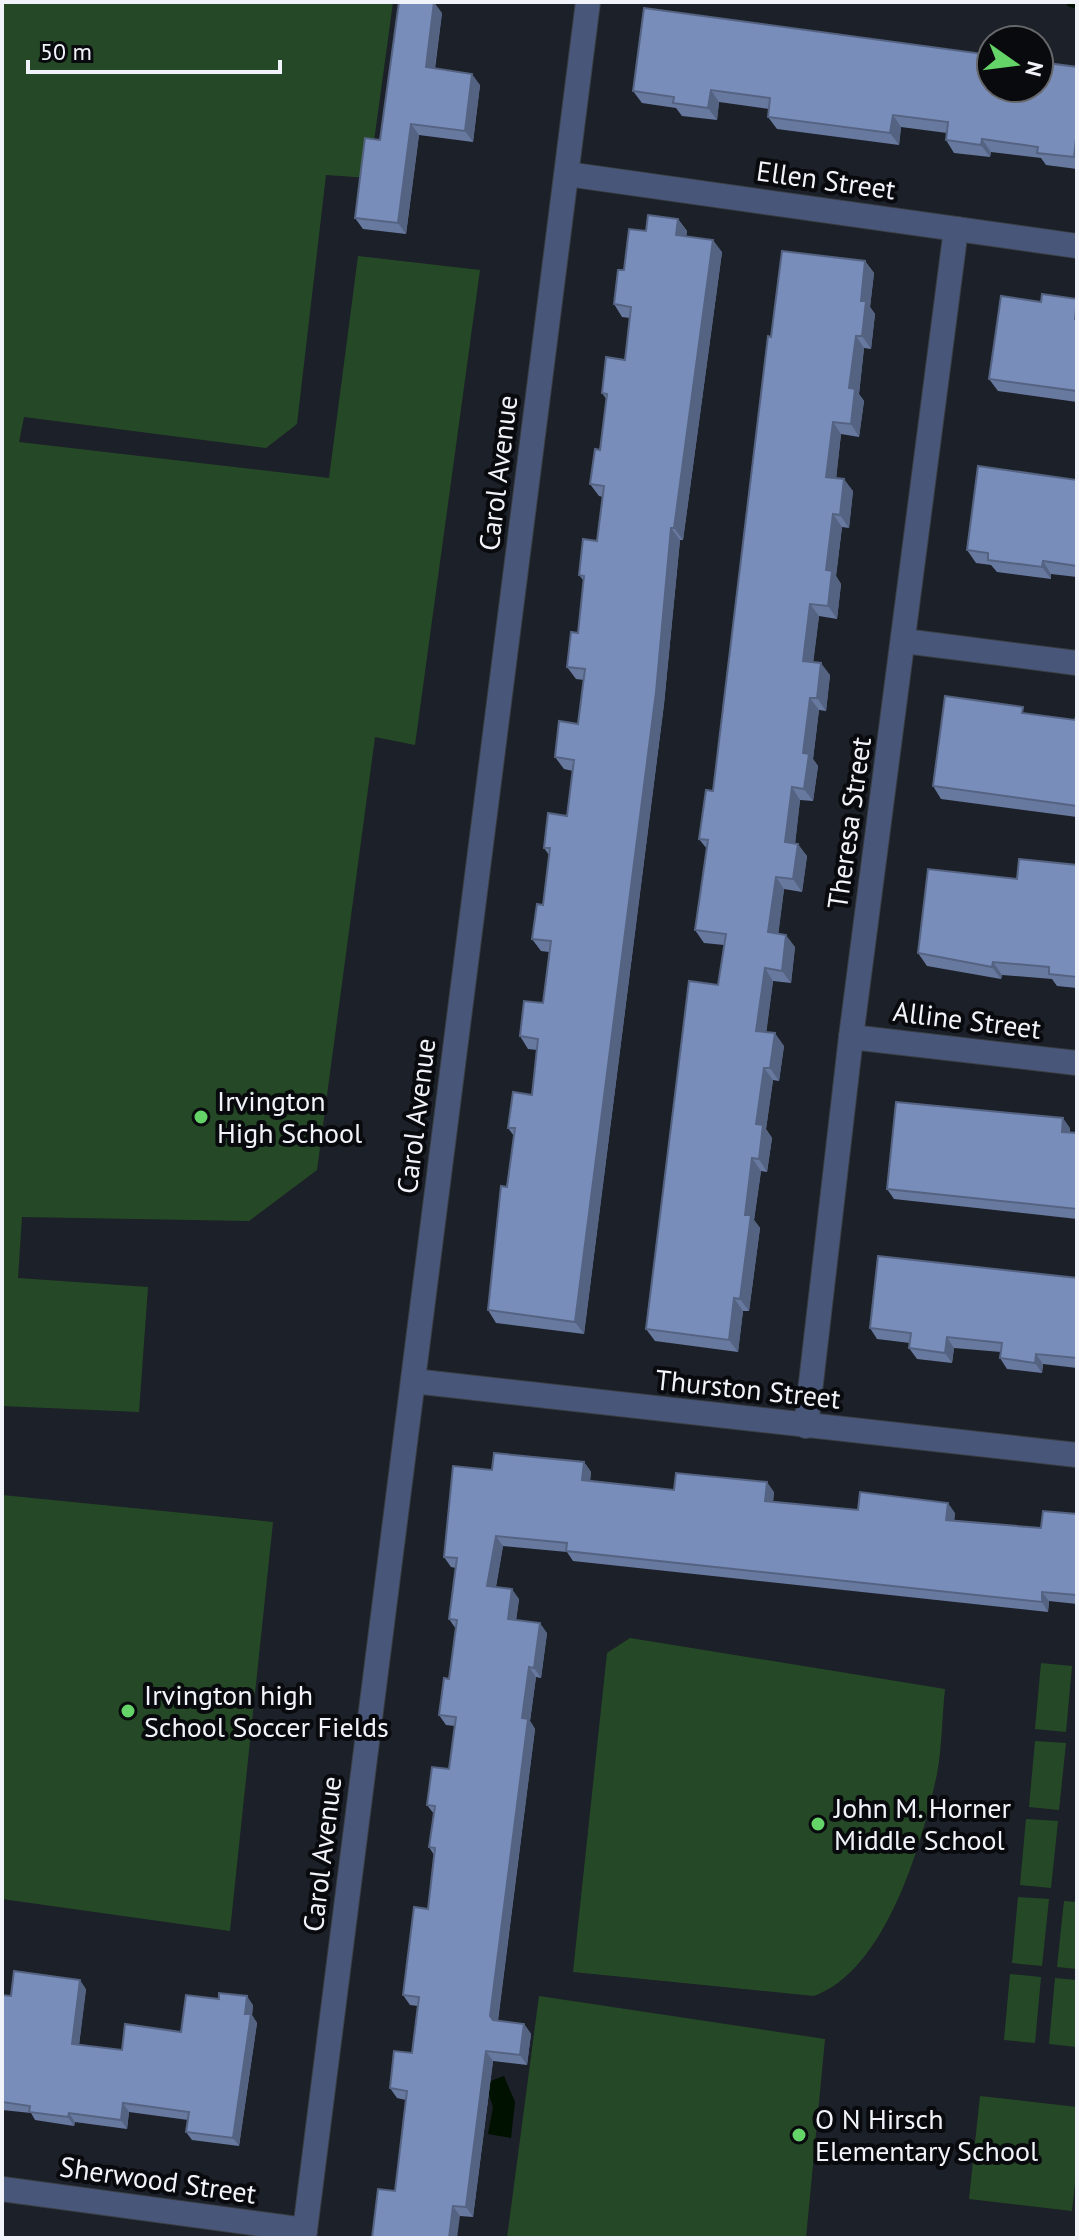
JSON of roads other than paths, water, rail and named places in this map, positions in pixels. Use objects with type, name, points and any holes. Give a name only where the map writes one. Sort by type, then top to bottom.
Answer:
[{"type":"street","name":"Carol Avenue","points":[[305,2234],[588,2]]},
{"type":"street","name":"Ellen Street","points":[[567,174],[1077,246]]},
{"type":"street","name":"Theresa Street","points":[[806,1426],[851,1037],[956,229]]},
{"type":"street","points":[[904,641],[1077,663]]},
{"type":"street","name":"Alline Street","points":[[851,1037],[1077,1063]]},
{"type":"street","name":"Thurston Street","points":[[413,1381],[1077,1455]]},
{"type":"street","name":"Sherwood Street","points":[[2,2189],[305,2234]]},
{"type":"waterway","points":[[1071,2],[1077,3]]},
{"type":"place","name":"Irvington High School","points":[[201,1117]]},
{"type":"place","name":"Irvington high School Soccer Fields","points":[[128,1711]]},
{"type":"place","name":"John M. Horner Middle School","points":[[818,1824]]},
{"type":"place","name":"O N Hirsch Elementary School","points":[[799,2135]]}]
